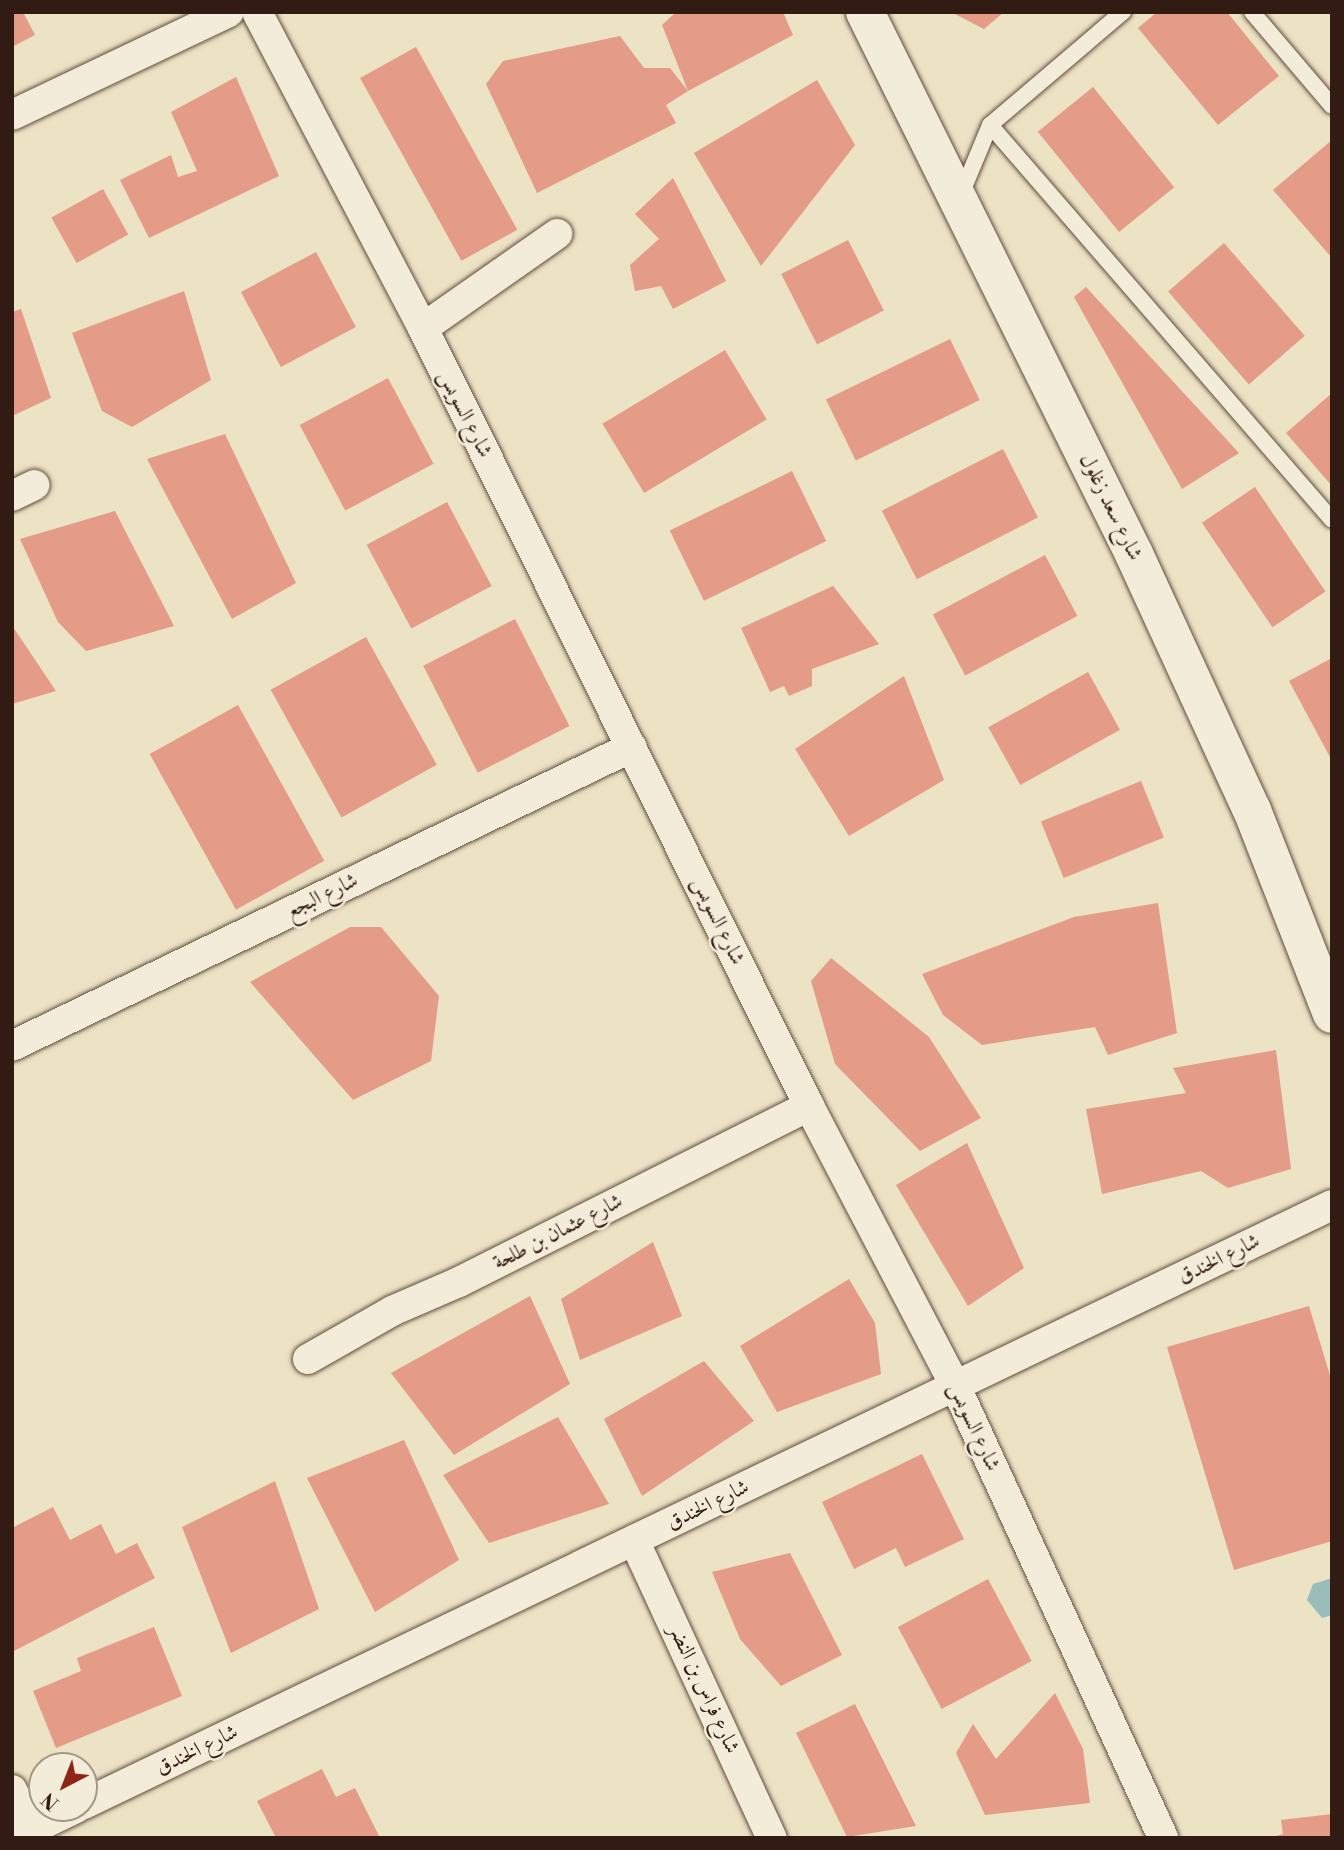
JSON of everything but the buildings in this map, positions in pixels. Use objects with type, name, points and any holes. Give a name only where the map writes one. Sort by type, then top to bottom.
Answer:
[{"type":"main road","name":"شارع سعد زغلول","points":[[865,12],[1128,542],[1247,797],[1332,1014]]},
{"type":"street","points":[[12,115],[229,12]]},
{"type":"street","name":"شارع السويس","points":[[257,12],[423,328],[809,1106],[955,1385],[1163,1838]]},
{"type":"street","points":[[423,328],[557,234]]},
{"type":"street","name":"شارع البجع","points":[[12,1046],[632,747]]},
{"type":"street","name":"شارع عثمان بن طلحة","points":[[308,1359],[392,1311],[459,1282],[809,1106]]},
{"type":"street","name":"شارع الخندق","points":[[98,1797],[1332,1205]]},
{"type":"street","name":"شارع فراس بن النضر","points":[[634,1540],[772,1838]]},
{"type":"street","points":[[12,1790],[27,1835],[51,1822]]},
{"type":"lane","points":[[959,199],[990,125],[1123,12]]},
{"type":"lane","points":[[1252,12],[1332,106]]},
{"type":"lane","points":[[990,125],[1332,520]]},
{"type":"water","points":[[1332,1578],[1332,1615],[1322,1618],[1307,1600],[1313,1584]]}]
